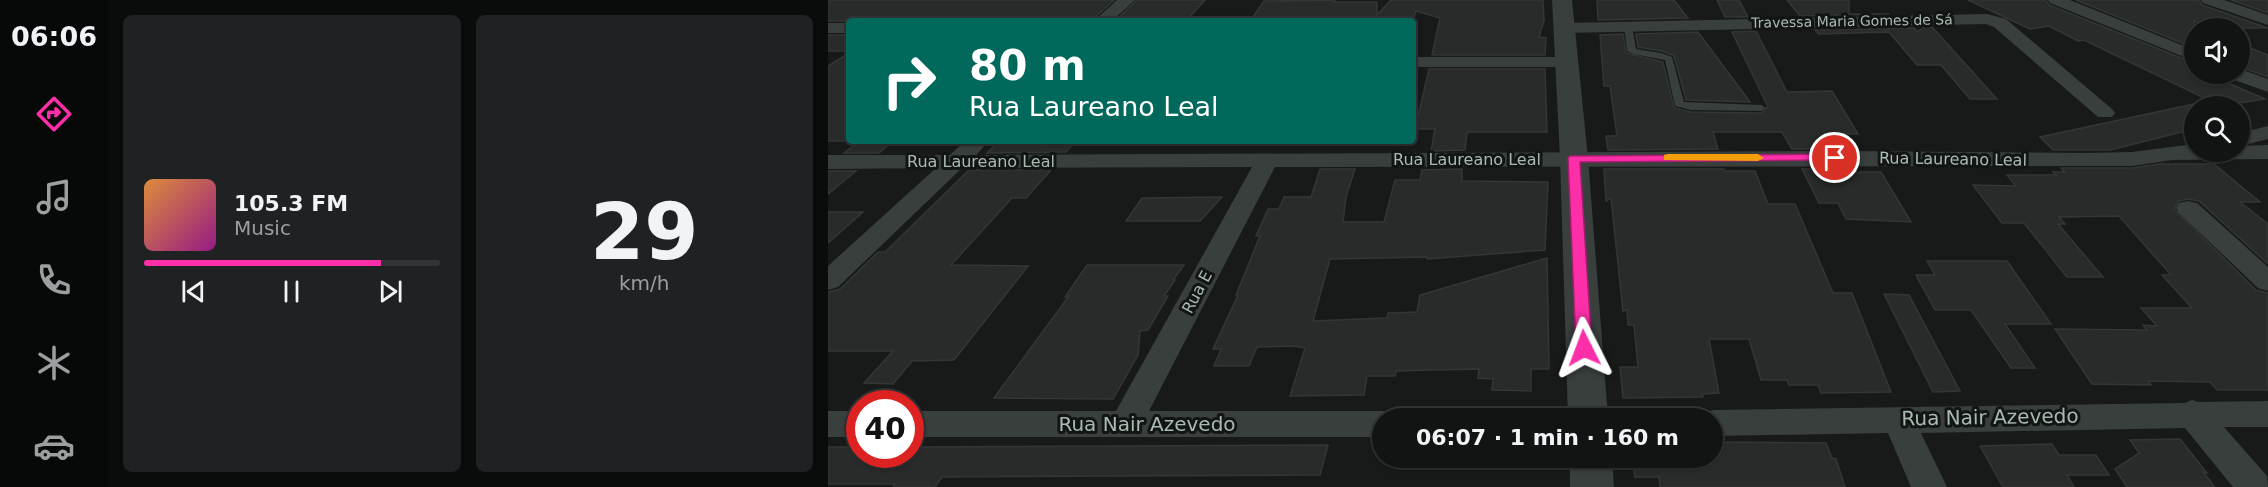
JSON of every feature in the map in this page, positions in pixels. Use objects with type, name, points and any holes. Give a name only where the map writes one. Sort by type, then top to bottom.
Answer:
[{"type":"street","points":[[1105,18],[1126,0]]},
{"type":"street","points":[[2056,0],[2184,52]]},
{"type":"street","points":[[2209,0],[2268,20]]},
{"type":"street","points":[[1564,14],[1587,408]]},
{"type":"street","name":"Travessa Maria Gomes de Sá","points":[[1564,14],[1628,26],[1987,19],[2000,23],[2105,113]]},
{"type":"street","points":[[828,28],[846,28]]},
{"type":"street","points":[[1416,62],[1567,62]]},
{"type":"street","points":[[2250,79],[2268,86]]},
{"type":"street","points":[[2250,137],[2268,132]]},
{"type":"street","points":[[828,281],[975,144]]},
{"type":"street","name":"Rua Laureano Leal","points":[[2250,152],[2268,152]]},
{"type":"street","name":"Rua Laureano Leal","points":[[828,162],[1574,158],[2085,160],[2184,153]]},
{"type":"street","name":"Rua E","points":[[1126,423],[1268,160]]},
{"type":"street","points":[[2188,208],[2268,282]]},
{"type":"street","points":[[2192,413],[2254,487]]},
{"type":"street","name":"Rua Nair Azevedo","points":[[1723,423],[2192,413],[2268,414]]},
{"type":"street","points":[[1898,419],[1929,487]]},
{"type":"street","points":[[828,424],[846,424]]},
{"type":"street","name":"Rua Nair Azevedo","points":[[924,424],[1372,424]]},
{"type":"street","points":[[1591,468],[1592,487]]},
{"type":"lane","points":[[1628,26],[1632,51],[1642,55],[1663,55],[1669,59],[1679,104],[1691,107],[1761,108]]},
{"type":"building","points":[[828,0],[1114,0],[1094,18],[846,18],[846,21],[828,21]]},
{"type":"building","points":[[1137,0],[1205,0],[1189,18],[1118,18]]},
{"type":"building","points":[[1391,0],[1543,0],[1544,21],[1539,37],[1546,38],[1545,55],[1432,55],[1440,18],[1416,11],[1414,18],[1252,18],[1264,1],[1377,2],[1377,15]]},
{"type":"building","points":[[1597,0],[1674,0],[1688,18],[1598,20]]},
{"type":"building","points":[[1717,0],[1739,0],[1748,17],[1725,17]]},
{"type":"building","points":[[1787,0],[1849,0],[1849,14],[1890,14],[1800,16]]},
{"type":"building","points":[[1968,0],[2046,0],[2049,5],[2184,59],[2184,84],[2230,84],[2265,99],[2250,101],[2250,96],[2200,96],[2084,40],[2078,41],[2049,26],[2030,29]]},
{"type":"building","points":[[2076,0],[2199,0],[2202,5],[2239,18],[2184,18],[2184,44]]},
{"type":"building","points":[[2231,0],[2268,0],[2268,13]]},
{"type":"building","points":[[2250,22],[2268,28],[2250,28]]},
{"type":"building","points":[[1932,27],[1997,99],[1970,99],[1941,65],[1917,65],[1889,32],[1819,34],[1815,30],[1915,28],[1915,31],[1919,31],[1922,28]]},
{"type":"building","points":[[1756,31],[1787,92],[1832,91],[1858,134],[1837,134],[1845,149],[1792,149],[1782,132],[1713,132],[1718,149],[1608,150],[1606,136],[1617,136],[1610,86],[1604,86],[1600,35],[1623,34],[1626,53],[1663,62],[1674,108],[1691,112],[1761,113],[1768,107],[1732,32]]},
{"type":"building","points":[[1698,32],[1750,102],[1686,100],[1674,56],[1662,51],[1638,47],[1636,34]]},
{"type":"building","points":[[828,35],[846,35],[846,51],[828,51]]},
{"type":"building","points":[[2250,48],[2268,55],[2268,77],[2250,71]]},
{"type":"building","points":[[846,55],[846,84],[844,85],[846,85],[846,141],[828,141],[828,66]]},
{"type":"building","points":[[1429,69],[1545,69],[1547,132],[1467,132],[1465,150],[1431,151],[1435,129],[1416,129]]},
{"type":"building","points":[[2184,106],[2184,132],[2110,150],[2053,150],[2040,137]]},
{"type":"building","points":[[855,144],[890,144],[879,153],[844,153]]},
{"type":"building","points":[[996,144],[1073,144],[1066,152],[987,153]]},
{"type":"building","points":[[2159,164],[2214,164],[2260,202],[2240,202],[2268,224],[2268,264],[2199,201],[2188,199],[2179,201],[2174,209],[2256,290],[2268,293],[2268,390],[2217,390],[2210,382],[2148,381],[2151,385],[2092,384],[2055,329],[2147,330],[2143,325],[2157,326],[2141,308],[2192,308],[2162,275],[2171,275],[2119,216],[2059,217],[2065,224],[2058,224],[2103,277],[2067,277],[2024,223],[2002,223],[1973,185],[2016,186],[2007,175],[2056,175],[2053,172],[2065,172],[2061,168],[2132,168]]},
{"type":"building","points":[[1320,169],[1355,169],[1346,197],[1343,222],[1384,222],[1395,180],[1420,180],[1422,170],[1462,169],[1462,181],[1548,182],[1545,250],[1427,259],[1427,257],[1330,259],[1313,321],[1387,318],[1388,313],[1417,312],[1420,295],[1547,258],[1549,369],[1531,369],[1531,391],[1492,390],[1493,379],[1478,378],[1479,369],[1430,370],[1396,371],[1395,376],[1367,376],[1364,395],[1290,396],[1305,348],[1295,346],[1257,347],[1249,366],[1214,366],[1221,349],[1213,349],[1238,295],[1236,295],[1260,236],[1256,236],[1268,209],[1279,209],[1284,197],[1311,197]]},
{"type":"building","points":[[1604,169],[1755,171],[1768,204],[1795,204],[1833,293],[1852,293],[1891,392],[1821,393],[1818,385],[1789,385],[1787,380],[1761,380],[1749,339],[1709,339],[1719,393],[1702,394],[1703,397],[1623,398],[1620,367],[1638,367],[1634,325],[1628,325],[1627,310],[1623,311],[1611,198],[1606,201]]},
{"type":"building","points":[[1802,169],[1855,169],[1857,172],[1881,172],[1911,222],[1846,219],[1838,203],[1819,203]]},
{"type":"building","points":[[969,170],[1051,170],[1026,198],[1012,198],[951,265],[1028,266],[954,360],[912,361],[893,384],[864,383],[893,351],[828,351],[828,292],[840,289],[878,252],[885,252]]},
{"type":"building","points":[[828,171],[856,171],[828,194]]},
{"type":"building","points":[[1222,197],[1200,221],[1126,221],[1142,198]]},
{"type":"building","points":[[828,212],[863,212],[828,243]]},
{"type":"building","points":[[1927,261],[2007,261],[2051,324],[2005,324],[2035,368],[2011,368],[1971,310],[1935,310],[1916,275],[1935,275]]},
{"type":"building","points":[[1087,265],[1184,265],[1164,296],[1168,296],[1148,330],[1140,331],[1138,355],[1113,399],[994,398],[1069,296],[1065,297]]},
{"type":"building","points":[[1884,294],[1909,295],[1960,391],[1933,392]]},
{"type":"building","points":[[2180,439],[2215,487],[2127,487],[2115,469],[2139,453],[2130,440]]},
{"type":"building","points":[[1723,442],[1826,443],[1832,458],[1836,459],[1845,487],[1660,487],[1659,477],[1635,477],[1634,468],[1723,468]]},
{"type":"building","points":[[2052,444],[2059,455],[2096,455],[2109,475],[2067,475],[2074,487],[2003,487],[1980,446]]},
{"type":"building","points":[[1328,445],[1320,475],[942,477],[935,487],[893,487],[895,484],[828,484],[828,447],[846,447],[846,468],[924,468],[924,447]]},
{"type":"slow traffic","points":[[1668,158],[1758,158]]},
{"type":"route","points":[[1584,348],[1574,158],[1835,158]]}]
